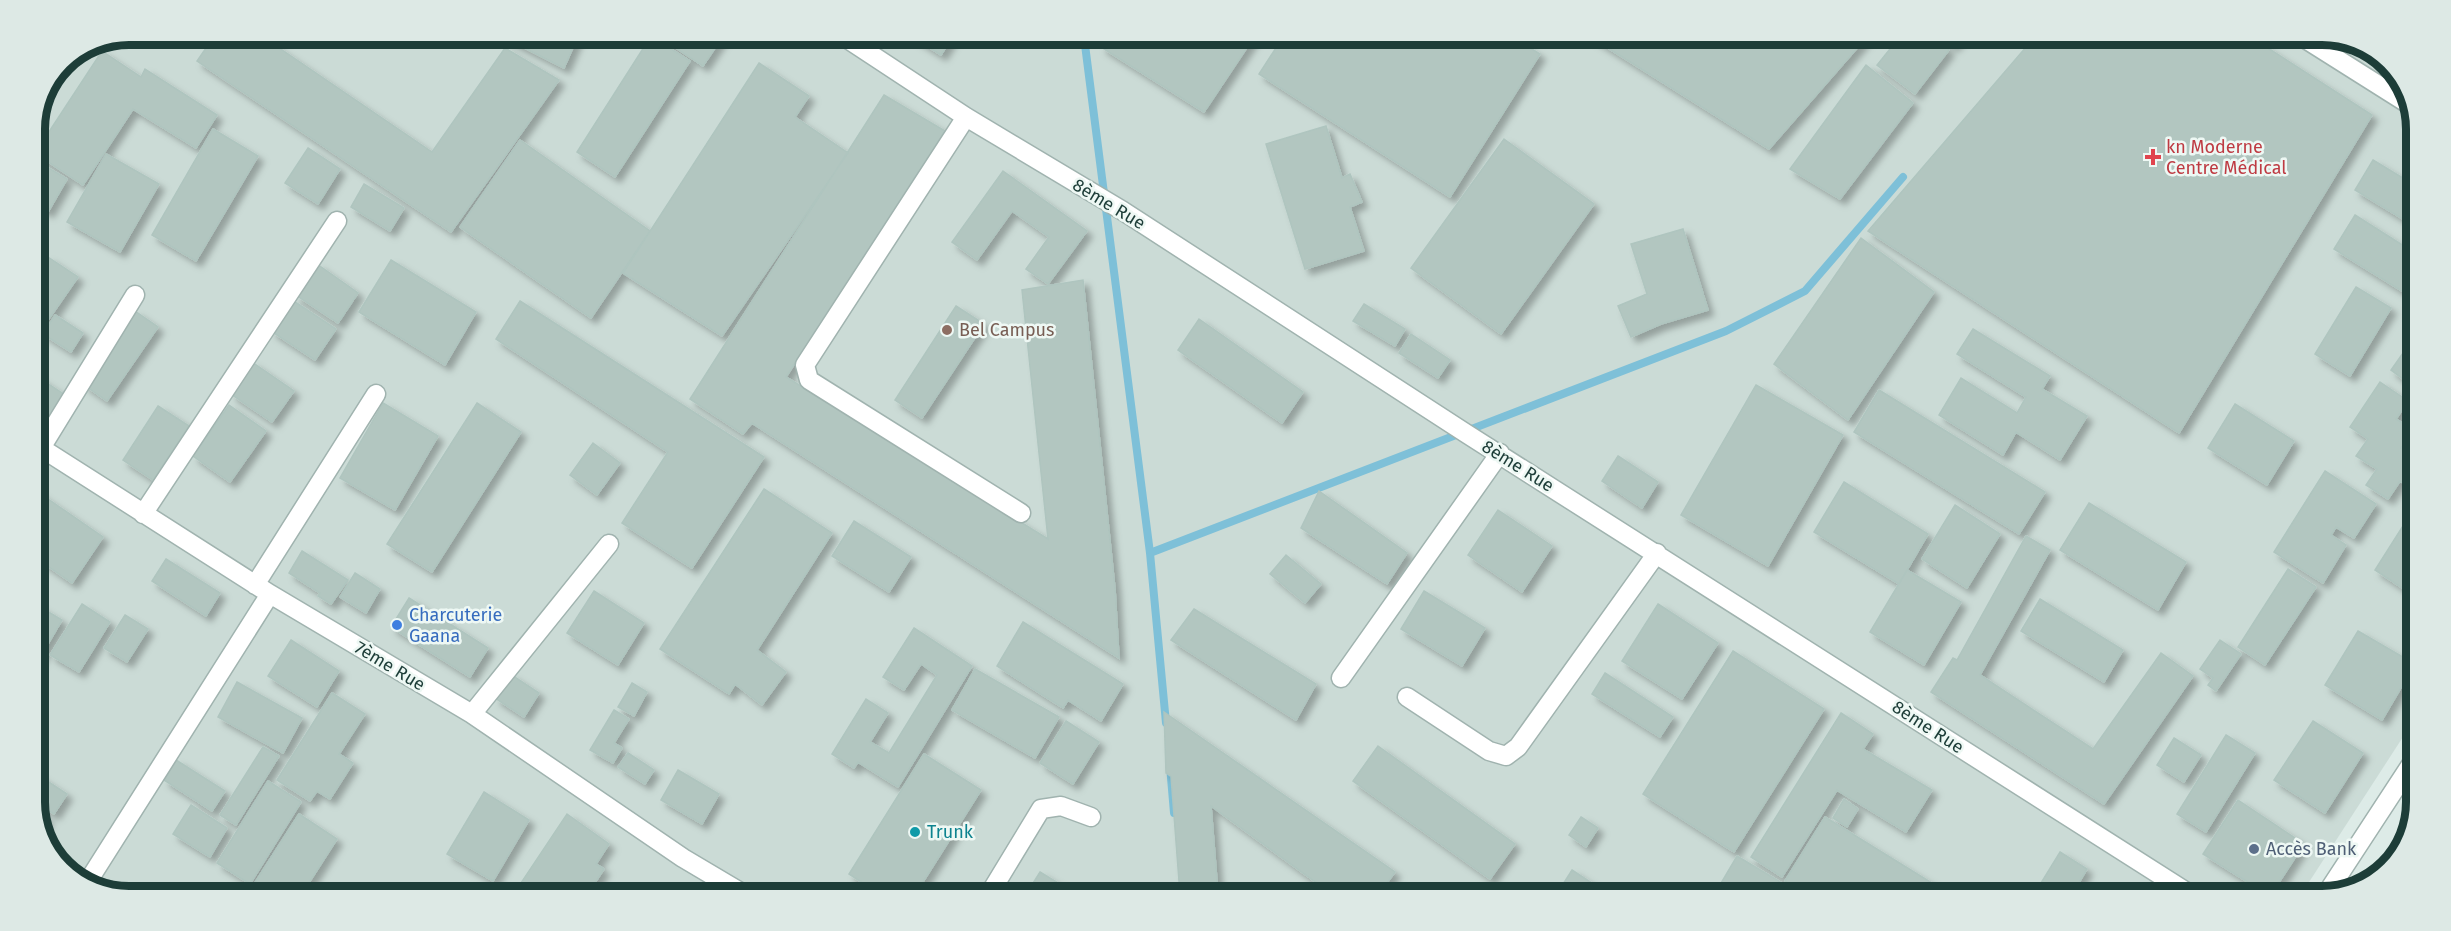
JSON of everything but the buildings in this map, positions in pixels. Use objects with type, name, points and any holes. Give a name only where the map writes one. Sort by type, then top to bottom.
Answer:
[{"type":"street","name":"8ème Rue","points":[[857,45],[966,117],[1123,211],[1467,434],[2177,886]]},
{"type":"street","points":[[2315,45],[2401,99]]},
{"type":"street","points":[[966,117],[805,365],[805,372],[809,380],[1021,513]]},
{"type":"street","points":[[143,514],[337,221]]},
{"type":"street","points":[[45,435],[135,295]]},
{"type":"street","points":[[91,876],[376,394]]},
{"type":"street","name":"7ème Rue","points":[[45,451],[262,590],[472,714],[683,858],[730,886]]},
{"type":"street","points":[[1341,678],[1500,453]]},
{"type":"street","points":[[472,714],[609,544]]},
{"type":"street","points":[[1407,697],[1489,751],[1506,756],[1518,747],[1657,553]]},
{"type":"street","points":[[2332,885],[2406,772]]},
{"type":"street","points":[[994,886],[1041,809],[1061,806],[1091,817]]},
{"type":"shaded area","points":[[129,45],[2322,45],[2349,49],[2373,62],[2389,78],[2400,97],[2406,124],[2406,732],[2306,886],[129,886],[102,882],[82,872],[62,853],[51,834],[45,807],[45,129],[51,97],[59,82],[82,59],[97,51]]},
{"type":"waterway","points":[[1085,45],[1150,553],[1166,723]]},
{"type":"waterway","points":[[1150,553],[1726,331],[1805,291],[1903,177]]},
{"type":"waterway","points":[[1170,766],[1174,813]]},
{"type":"place","name":"kn Moderne Centre Médical","points":[[2153,157]]},
{"type":"place","name":"Bel Campus","points":[[947,330]]},
{"type":"place","name":"Charcuterie Gaana","points":[[397,625]]},
{"type":"place","name":"Trunk","points":[[915,832]]},
{"type":"place","name":"Accès Bank","points":[[2254,849]]}]
